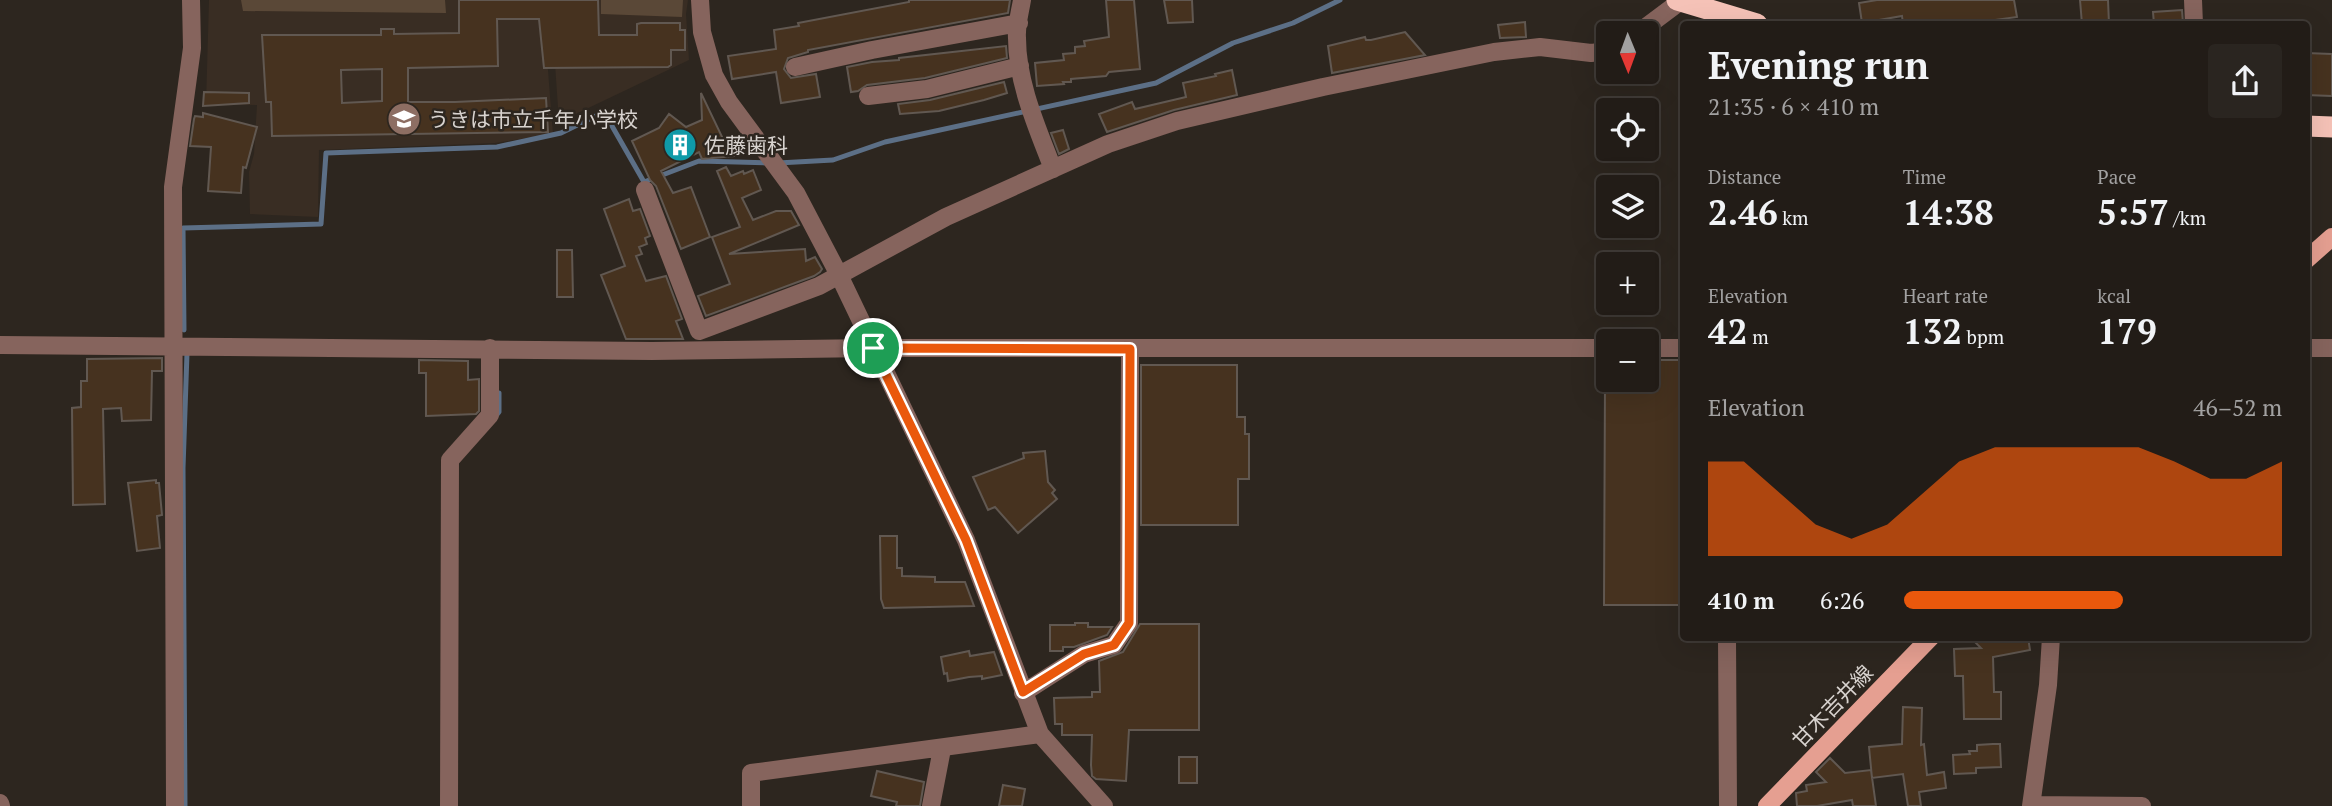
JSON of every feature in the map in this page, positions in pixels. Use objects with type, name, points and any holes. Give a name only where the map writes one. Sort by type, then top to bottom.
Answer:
[{"type":"highway","points":[[1680,0],[1747,21]]},
{"type":"highway","points":[[2310,125],[2332,127]]},
{"type":"main road","points":[[2310,256],[2332,237]]},
{"type":"main road","name":"甘木吉井線","points":[[1767,806],[1927,641]]},
{"type":"street","points":[[175,806],[173,187],[192,48],[191,0]]},
{"type":"street","points":[[700,0],[702,32],[714,75],[729,102],[796,193],[839,275],[966,540],[1040,734],[1104,806]]},
{"type":"street","points":[[1022,0],[1017,37],[1020,66],[1031,109],[1053,169]]},
{"type":"street","points":[[1653,21],[1680,0]]},
{"type":"street","points":[[2193,0],[2194,21]]},
{"type":"street","points":[[795,67],[1019,23]]},
{"type":"street","points":[[645,190],[699,331],[819,285],[946,217],[1108,144],[1177,121],[1322,87],[1490,53],[1540,47],[1596,52]]},
{"type":"street","points":[[867,96],[927,89],[1020,66]]},
{"type":"street","points":[[0,345],[652,351],[873,348],[1596,348]]},
{"type":"street","points":[[449,806],[450,460],[490,415],[490,348]]},
{"type":"street","points":[[1659,348],[1680,348]]},
{"type":"street","points":[[2310,348],[2332,348]]},
{"type":"street","points":[[1023,692],[1084,654],[1114,645],[1129,623],[1130,349]]},
{"type":"street","points":[[1727,641],[1728,806]]},
{"type":"street","points":[[2050,641],[2048,685],[2031,806],[2142,806]]},
{"type":"street","points":[[751,806],[751,773],[1040,734]]},
{"type":"street","points":[[931,806],[942,749]]},
{"type":"shaded area","name":"うきは市立千年小学校","points":[[209,0],[562,0],[545,32],[553,134],[495,143],[319,150],[318,217],[250,214],[249,172],[254,154],[257,105],[206,104]]},
{"type":"shaded area","points":[[241,0],[445,0],[446,13],[243,11]]},
{"type":"shaded area","points":[[564,0],[688,0],[686,14],[689,60],[559,122],[553,35]]},
{"type":"shaded area","points":[[601,0],[683,0],[682,17],[601,14]]},
{"type":"building","points":[[459,0],[598,0],[599,35],[637,35],[637,24],[641,23],[680,23],[680,30],[685,30],[685,50],[671,50],[671,65],[668,67],[544,68],[539,19],[497,19],[498,66],[408,68],[408,102],[546,98],[548,132],[272,136],[271,102],[266,102],[262,35],[381,35],[381,29],[394,29],[394,34],[459,33]],"holes":[[[382,69],[382,101],[342,103],[341,70]]]},
{"type":"building","points":[[909,0],[1010,0],[1008,13],[808,50],[788,58],[784,69],[791,78],[816,74],[820,97],[781,103],[776,72],[732,79],[728,56],[776,49],[774,30]]},
{"type":"building","points":[[1106,0],[1134,0],[1140,69],[1071,79],[1071,82],[1063,82],[1064,84],[1037,86],[1035,63],[1064,60],[1063,54],[1075,53],[1075,47],[1085,46],[1084,41],[1109,37]]},
{"type":"building","points":[[1164,0],[1192,0],[1193,22],[1168,23]]},
{"type":"building","points":[[1877,0],[2014,0],[2017,17],[1988,21],[1903,21],[1902,16],[1862,21],[1859,3]]},
{"type":"building","points":[[2080,0],[2108,0],[2109,21],[2082,21]]},
{"type":"building","points":[[2182,10],[2183,21],[2154,21],[2153,12]]},
{"type":"building","points":[[1525,22],[1526,37],[1500,38],[1498,25]]},
{"type":"building","points":[[1405,32],[1425,55],[1332,73],[1328,46],[1365,37],[1366,40],[1371,40]]},
{"type":"building","points":[[1006,46],[1007,58],[925,78],[867,85],[851,92],[847,67],[899,58]]},
{"type":"building","points":[[2310,53],[2332,54],[2332,96],[2310,95]]},
{"type":"building","points":[[1232,70],[1237,95],[1174,110],[1107,132],[1099,114],[1132,102],[1135,109],[1186,97],[1183,83]]},
{"type":"building","points":[[1004,82],[1007,93],[939,111],[900,114],[898,104],[930,100]]},
{"type":"building","points":[[204,92],[249,93],[249,103],[203,106]]},
{"type":"building","points":[[701,93],[723,139],[727,137],[736,156],[702,159],[699,152],[661,171],[673,193],[691,187],[710,237],[681,249],[656,186],[650,180],[632,141],[659,128],[669,114],[686,127],[702,120]]},
{"type":"building","points":[[203,113],[257,127],[246,168],[243,167],[241,193],[208,191],[211,147],[190,146],[195,116],[203,117]]},
{"type":"building","points":[[1063,130],[1069,149],[1059,154],[1051,133]]},
{"type":"building","points":[[726,167],[731,176],[753,170],[761,190],[742,198],[753,220],[776,211],[791,211],[799,225],[729,254],[805,249],[806,261],[815,257],[822,269],[814,276],[706,316],[698,296],[730,284],[712,237],[740,227],[717,171]]},
{"type":"building","points":[[629,199],[633,211],[640,209],[650,236],[645,238],[647,244],[639,247],[642,254],[636,256],[646,281],[666,276],[682,319],[676,321],[683,339],[626,339],[601,275],[625,266],[604,209]]},
{"type":"building","points":[[557,250],[572,250],[573,297],[557,297]]},
{"type":"building","points":[[162,358],[162,371],[152,371],[151,420],[122,421],[121,408],[103,409],[105,504],[73,505],[72,408],[81,407],[81,381],[87,381],[87,359]]},
{"type":"building","points":[[419,360],[468,361],[468,380],[479,379],[479,411],[476,414],[426,416],[426,373],[419,373]]},
{"type":"building","points":[[1659,360],[1680,360],[1680,605],[1604,605],[1605,392],[1659,392]]},
{"type":"building","points":[[1141,365],[1237,365],[1237,417],[1245,417],[1245,434],[1249,434],[1249,479],[1238,479],[1238,525],[1141,525]]},
{"type":"building","points":[[1045,451],[1048,482],[1055,490],[1052,493],[1057,499],[1018,533],[995,507],[988,510],[973,477],[1024,458],[1023,453]]},
{"type":"building","points":[[156,480],[156,483],[159,483],[162,515],[157,516],[160,548],[137,551],[128,483]]},
{"type":"building","points":[[880,536],[897,536],[897,568],[902,568],[902,576],[935,577],[935,582],[965,582],[974,606],[884,608],[881,599]]},
{"type":"building","points":[[1088,623],[1088,627],[1112,627],[1107,635],[1074,647],[1063,647],[1063,651],[1050,651],[1050,625]]},
{"type":"building","points":[[1140,624],[1199,624],[1199,730],[1129,730],[1126,781],[1096,779],[1092,776],[1091,765],[1092,735],[1062,735],[1062,724],[1055,724],[1054,698],[1092,697],[1092,692],[1100,692],[1099,661],[1123,652]]},
{"type":"building","points":[[1974,641],[2029,641],[2030,650],[1993,657],[1994,692],[2001,692],[2001,719],[1964,719],[1963,676],[1955,676],[1954,649],[1981,648]]},
{"type":"building","points":[[969,651],[970,656],[994,652],[1002,675],[948,681],[941,657]]},
{"type":"building","points":[[1903,707],[1922,708],[1921,745],[1924,744],[1927,775],[1944,772],[1946,788],[1919,792],[1921,806],[1908,806],[1903,774],[1872,778],[1869,747],[1902,744]]},
{"type":"building","points":[[2000,744],[2001,767],[1976,768],[1976,773],[1954,774],[1953,755],[1970,754],[1969,751],[1977,751],[1977,745]]},
{"type":"building","points":[[1179,757],[1197,757],[1197,783],[1179,783]]},
{"type":"building","points":[[1830,758],[1845,773],[1871,770],[1876,806],[1853,806],[1852,800],[1817,806],[1797,806],[1796,793],[1807,791],[1806,785],[1826,782],[1816,772]]},
{"type":"building","points":[[877,771],[924,782],[920,806],[896,806],[897,802],[871,796]]},
{"type":"building","points":[[1003,785],[1025,789],[1022,806],[999,806]]},
{"type":"waterway","points":[[778,163],[833,160],[885,142],[1156,83],[1233,43],[1293,23],[1340,0]]},
{"type":"waterway","points":[[184,330],[183,228],[321,224],[326,153],[497,147],[561,133],[604,112],[644,182],[699,161],[769,163]]},
{"type":"waterway","points":[[185,806],[183,468],[187,353]]},
{"type":"waterway","points":[[495,417],[499,412],[499,393]]},
{"type":"place","name":"うきは市立千年小学校","points":[[404,119]]},
{"type":"place","name":"佐藤歯科","points":[[680,145]]},
{"type":"route","points":[[873,348],[1130,349],[1129,623],[1114,645],[1084,654],[1023,692],[966,540],[873,348]]}]
